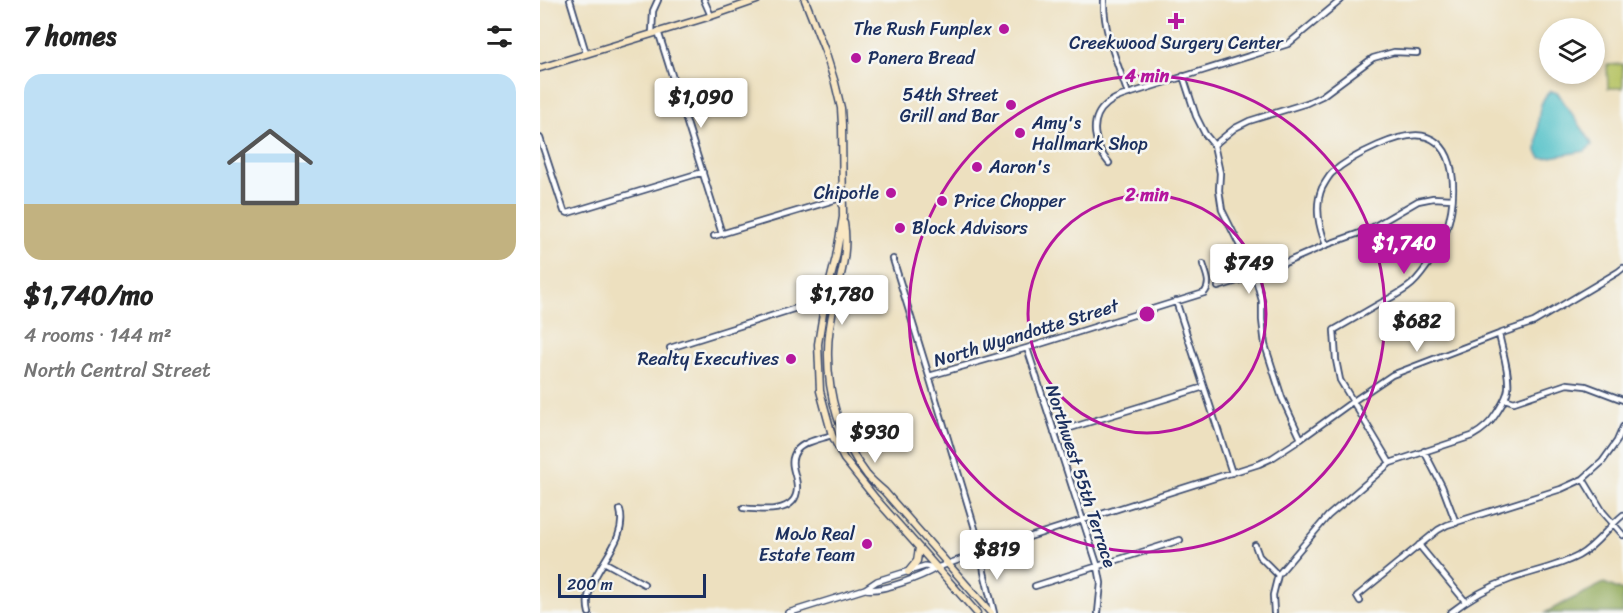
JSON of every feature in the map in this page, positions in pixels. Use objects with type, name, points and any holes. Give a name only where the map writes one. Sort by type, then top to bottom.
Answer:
[{"type":"main road","points":[[540,68],[757,0]]},
{"type":"main road","points":[[805,0],[825,51],[841,108],[843,217],[825,301],[818,372],[820,391],[832,435],[844,459],[855,473],[977,613]]},
{"type":"main road","points":[[843,217],[847,237],[845,259],[835,300],[828,358],[833,399],[842,428],[851,450],[867,474],[992,613]]},
{"type":"main road","points":[[908,572],[917,561],[919,548]]},
{"type":"street","points":[[570,0],[586,53]]},
{"type":"street","points":[[658,0],[652,15],[655,32],[722,234]]},
{"type":"street","points":[[704,0],[711,16]]},
{"type":"street","points":[[1104,0],[1106,27],[1128,94]]},
{"type":"street","points":[[1109,163],[1101,154],[1095,134],[1096,121],[1106,105],[1128,94],[1288,44],[1341,0]]},
{"type":"street","points":[[1214,145],[1235,128],[1249,121],[1322,96],[1378,56],[1400,52],[1417,53]]},
{"type":"street","points":[[1183,76],[1196,116],[1205,134],[1214,145],[1220,173],[1219,190],[1222,210],[1255,276],[1262,301],[1265,345],[1282,398],[1301,440]]},
{"type":"street","points":[[1326,245],[1319,227],[1318,207],[1320,195],[1331,174],[1349,161],[1380,145],[1413,135],[1424,135],[1433,139],[1444,151],[1454,182],[1452,199],[1446,231],[1428,263],[1418,278],[1404,291],[1334,330],[1340,381],[1390,463]]},
{"type":"street","points":[[540,138],[564,212],[568,213],[703,172]]},
{"type":"street","points":[[714,236],[844,197]]},
{"type":"street","points":[[1218,287],[1255,276],[1326,245],[1368,230],[1418,201],[1433,198],[1452,199]]},
{"type":"street","points":[[892,259],[982,552],[992,613]]},
{"type":"street","name":"North Wyandotte Street","points":[[929,376],[1204,293],[1209,282],[1203,264]]},
{"type":"street","points":[[865,589],[872,591],[886,588],[982,552],[1232,473],[1272,458],[1392,375],[1534,322],[1623,268]]},
{"type":"street","points":[[670,348],[803,306],[835,300]]},
{"type":"street","points":[[1176,301],[1232,473]]},
{"type":"street","points":[[1274,613],[1273,595],[1278,576],[1328,516],[1390,463],[1478,433],[1488,425],[1505,399],[1508,389],[1508,376],[1499,334]]},
{"type":"street","name":"Northwest 55th Terrace","points":[[1027,348],[1098,567],[1101,583],[1098,613]]},
{"type":"street","points":[[1505,399],[1514,402],[1567,384],[1586,386],[1623,400]]},
{"type":"street","points":[[1054,433],[1204,387]]},
{"type":"street","points":[[1360,601],[1357,596],[1438,530],[1561,489],[1583,479],[1602,462],[1617,441],[1623,427]]},
{"type":"street","points":[[743,508],[773,510],[789,504],[796,496],[797,490],[792,464],[797,451],[805,444],[832,435]]},
{"type":"street","points":[[1424,451],[1442,486],[1456,523]]},
{"type":"street","points":[[1583,479],[1612,525],[1623,535]]},
{"type":"street","points":[[589,613],[588,592],[621,528],[620,510]]},
{"type":"street","points":[[1450,613],[1465,601],[1499,583],[1578,556],[1623,515]]},
{"type":"street","points":[[1035,586],[1180,540]]},
{"type":"street","points":[[1255,545],[1259,556],[1278,576]]},
{"type":"street","points":[[1419,545],[1465,601]]},
{"type":"street","points":[[604,562],[644,584]]},
{"type":"street","points":[[788,613],[865,589],[877,581],[926,566],[936,568]]},
{"type":"green space","points":[[1623,64],[1623,88],[1608,88],[1607,65]]},
{"type":"green space","points":[[1604,583],[1623,591],[1623,613],[1544,613]]},
{"type":"water","points":[[1551,91],[1558,93],[1591,142],[1592,145],[1585,151],[1545,158],[1541,158],[1537,152],[1538,118],[1542,103]]},
{"type":"place","name":"Creekwood Surgery Center","points":[[1176,21]]},
{"type":"place","name":"The Rush Funplex","points":[[1004,29]]},
{"type":"place","name":"Panera Bread","points":[[856,58]]},
{"type":"place","name":"54th Street Grill and Bar","points":[[1011,105]]},
{"type":"place","name":"Amy's Hallmark Shop","points":[[1020,133]]},
{"type":"place","name":"Aaron's","points":[[977,167]]},
{"type":"place","name":"Chipotle","points":[[891,193]]},
{"type":"place","name":"Price Chopper","points":[[942,201]]},
{"type":"place","name":"Block Advisors","points":[[900,228]]},
{"type":"place","name":"Realty Executives","points":[[791,359]]},
{"type":"place","name":"MoJo Real Estate Team","points":[[867,544]]}]
